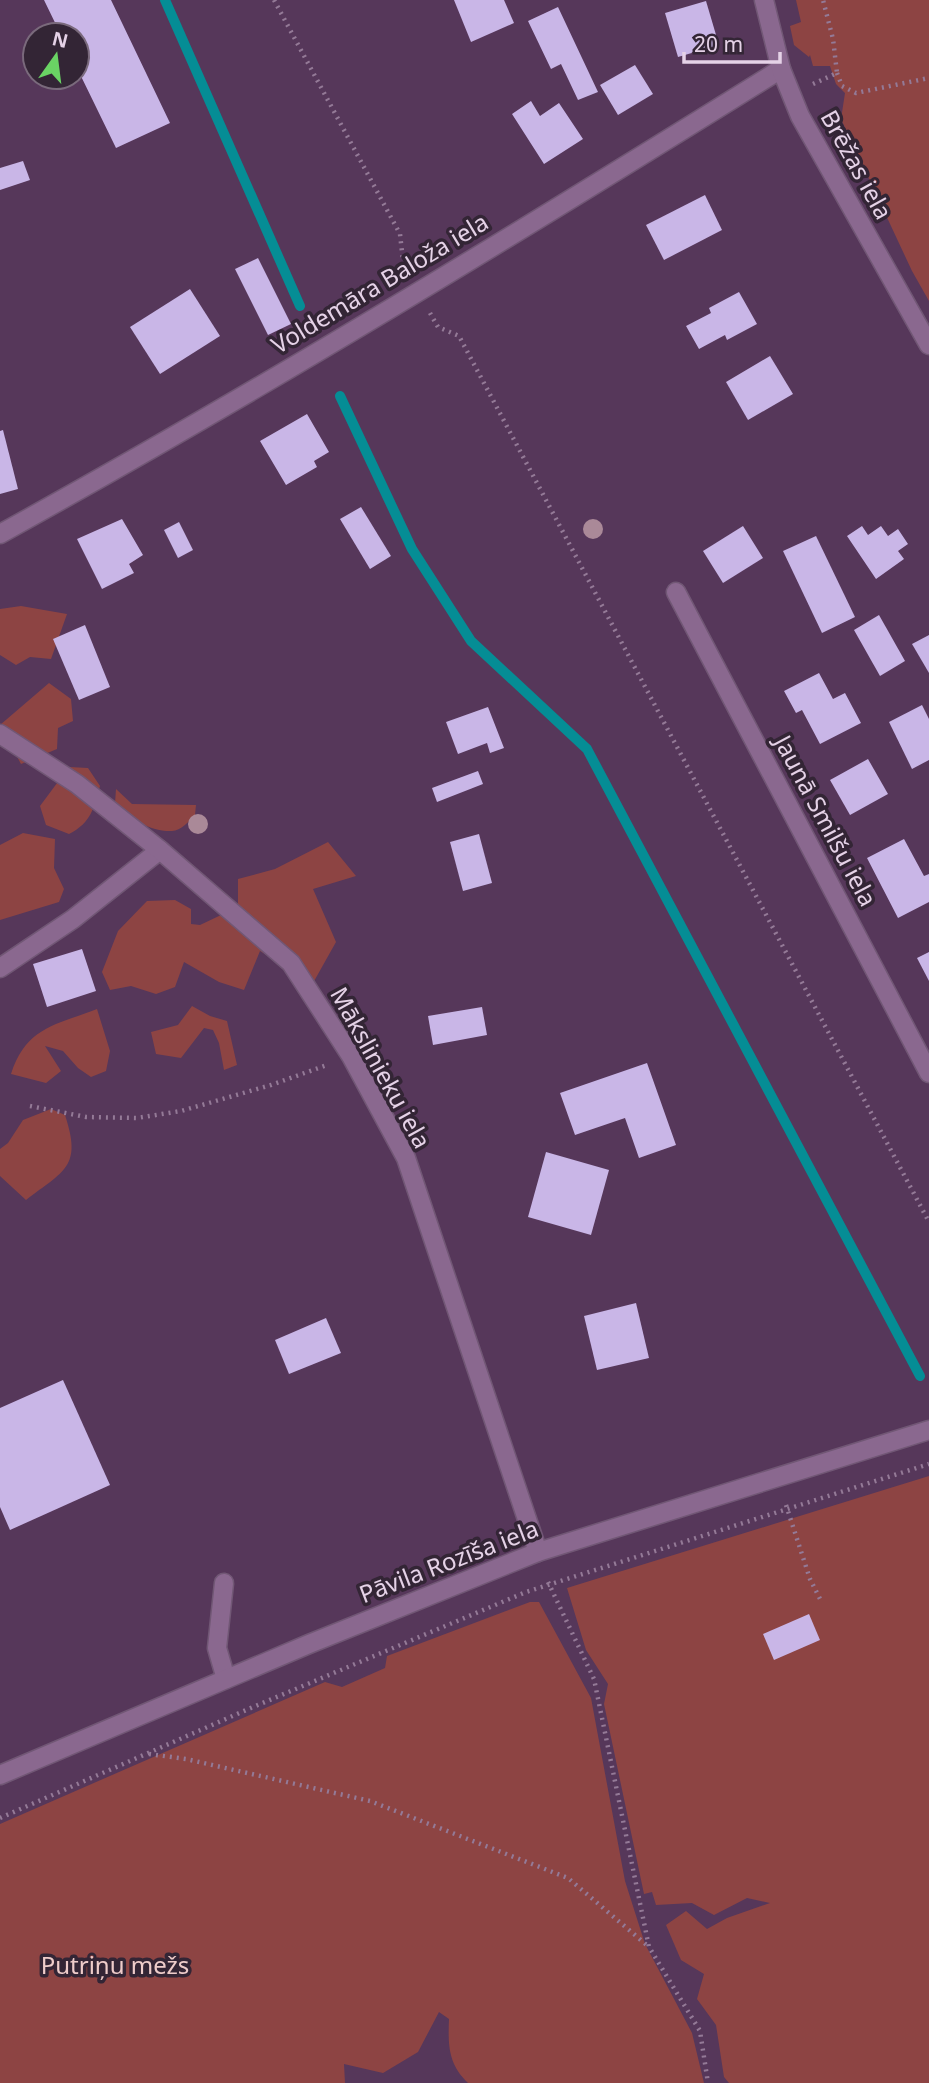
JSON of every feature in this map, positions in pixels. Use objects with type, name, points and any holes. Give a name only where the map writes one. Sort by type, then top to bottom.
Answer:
[{"type":"street","name":"Brēžas iela","points":[[764,0],[781,69],[800,116],[929,345]]},
{"type":"street","name":"Voldemāra Baloža iela","points":[[0,534],[428,286],[781,69]]},
{"type":"street","name":"Jaunā Smilšu iela","points":[[676,592],[929,1073]]},
{"type":"street","name":"Mākslinieku iela","points":[[0,734],[77,784],[160,850],[291,963],[351,1056],[406,1158],[538,1552]]},
{"type":"street","points":[[0,968],[73,919],[160,850]]},
{"type":"street","name":"Pāvila Rozīša iela","points":[[0,1775],[226,1679],[538,1552],[929,1430]]},
{"type":"street","points":[[225,1584],[217,1648],[226,1679]]},
{"type":"path","points":[[274,0],[400,234],[403,261],[409,272]]},
{"type":"path","points":[[823,0],[833,39],[836,73],[842,86],[856,93],[929,78]]},
{"type":"path","points":[[813,84],[836,73]]},
{"type":"path","points":[[427,308],[438,327],[459,336],[929,1222]]},
{"type":"path","points":[[30,1106],[86,1117],[137,1118],[181,1111],[351,1056]]},
{"type":"path","points":[[0,1818],[253,1707],[548,1584],[929,1464]]},
{"type":"path","points":[[779,1477],[810,1579],[822,1603]]},
{"type":"path","points":[[538,1552],[548,1584],[594,1679],[649,1947]]},
{"type":"path","points":[[149,1754],[186,1759],[370,1801],[568,1878],[649,1947],[699,2031],[708,2083]]},
{"type":"green space","points":[[796,0],[929,0],[929,301],[912,271],[841,119],[845,93],[836,84],[830,66],[813,66],[810,55],[809,57],[794,45],[790,26],[801,22]]},
{"type":"green space","points":[[21,606],[67,614],[51,659],[30,657],[16,665],[0,655],[0,609]]},
{"type":"green space","points":[[49,683],[71,699],[73,721],[58,728],[57,749],[21,764],[0,725]]},
{"type":"green space","points":[[69,767],[88,768],[100,786],[87,820],[69,834],[46,825],[40,806]]},
{"type":"green space","points":[[116,789],[132,804],[196,805],[195,815],[175,831],[148,827],[126,814],[115,803]]},
{"type":"green space","points":[[23,833],[55,839],[54,868],[64,889],[59,902],[0,920],[0,845]]},
{"type":"green space","points":[[328,842],[356,876],[313,889],[336,942],[313,983],[260,951],[244,990],[219,982],[184,962],[175,987],[156,994],[131,986],[110,990],[102,972],[118,931],[147,901],[175,900],[191,909],[191,924],[200,925],[238,907],[238,879],[275,869]]},
{"type":"green space","points":[[192,1006],[210,1016],[227,1021],[237,1065],[224,1070],[219,1043],[213,1030],[204,1028],[181,1058],[156,1054],[151,1032],[178,1025]]},
{"type":"green space","points":[[97,1009],[110,1051],[106,1071],[91,1077],[78,1068],[63,1051],[45,1046],[61,1071],[46,1083],[11,1074],[17,1058],[34,1037],[56,1024]]},
{"type":"green space","points":[[51,1109],[65,1115],[72,1146],[70,1157],[60,1174],[26,1200],[0,1176],[0,1149],[8,1143],[23,1120]]},
{"type":"green space","points":[[929,1476],[929,2083],[729,2083],[724,2077],[716,2025],[697,1999],[704,1974],[681,1960],[666,1925],[686,1911],[707,1929],[727,1918],[770,1903],[747,1898],[714,1915],[692,1903],[656,1905],[652,1892],[644,1894],[604,1704],[608,1684],[586,1650],[567,1588]]},
{"type":"green space","name":"Putriņu mežs","points":[[530,1602],[539,1602],[591,1698],[625,1881],[645,1944],[692,2033],[704,2083],[468,2083],[453,2061],[449,2019],[439,2012],[418,2052],[383,2073],[344,2064],[345,2083],[0,2083],[0,1824],[325,1682],[342,1687],[385,1668],[387,1656]]},
{"type":"building","points":[[44,0],[111,0],[170,123],[116,148],[88,91],[91,91],[91,21],[54,21]]},
{"type":"building","points":[[454,0],[504,0],[514,23],[471,42]]},
{"type":"building","points":[[706,1],[719,45],[678,57],[665,13]]},
{"type":"building","points":[[558,7],[598,92],[578,100],[561,64],[551,69],[528,21]]},
{"type":"building","points":[[635,65],[653,94],[618,115],[600,85]]},
{"type":"building","points":[[531,101],[540,116],[559,103],[583,139],[544,164],[512,114]]},
{"type":"building","points":[[23,161],[30,180],[0,190],[0,168]]},
{"type":"building","points":[[705,195],[722,230],[664,260],[646,225]]},
{"type":"building","points":[[258,258],[291,324],[268,335],[235,269]]},
{"type":"building","points":[[190,289],[220,336],[160,374],[130,327]]},
{"type":"building","points":[[739,292],[757,324],[727,340],[725,335],[699,349],[686,326],[711,313],[709,308]]},
{"type":"building","points":[[770,356],[793,394],[748,420],[726,382]]},
{"type":"building","points":[[307,414],[329,452],[314,461],[317,467],[286,485],[260,441]]},
{"type":"building","points":[[3,430],[18,489],[0,494],[0,431]]},
{"type":"building","points":[[361,507],[391,556],[370,569],[340,519]]},
{"type":"building","points":[[122,519],[143,555],[129,564],[134,573],[102,589],[77,539]]},
{"type":"building","points":[[179,522],[193,550],[178,558],[164,530]]},
{"type":"building","points":[[743,526],[763,558],[723,583],[703,551]]},
{"type":"building","points":[[862,526],[868,535],[881,526],[888,536],[898,529],[908,544],[898,551],[904,559],[876,579],[847,536]]},
{"type":"building","points":[[816,536],[855,617],[822,633],[783,551]]},
{"type":"building","points":[[879,615],[905,661],[880,676],[854,630]]},
{"type":"building","points":[[85,625],[110,687],[79,700],[53,639]]},
{"type":"building","points":[[929,635],[929,673],[912,644]]},
{"type":"building","points":[[819,673],[833,699],[845,693],[861,723],[820,744],[802,710],[796,713],[784,691]]},
{"type":"building","points":[[922,705],[929,719],[929,760],[912,769],[889,722]]},
{"type":"building","points":[[488,707],[504,748],[490,753],[487,743],[458,754],[446,722]]},
{"type":"building","points":[[868,759],[888,794],[850,815],[830,780]]},
{"type":"building","points":[[478,771],[483,784],[437,802],[432,788]]},
{"type":"building","points":[[479,834],[492,883],[463,891],[450,842]]},
{"type":"building","points":[[904,839],[924,876],[929,874],[929,902],[898,918],[867,858]]},
{"type":"building","points":[[82,949],[96,991],[47,1007],[33,964]]},
{"type":"building","points":[[929,952],[929,981],[917,958]]},
{"type":"building","points":[[482,1007],[487,1035],[433,1045],[428,1016]]},
{"type":"building","points":[[647,1063],[676,1145],[639,1158],[625,1118],[575,1135],[560,1093]]},
{"type":"building","points":[[546,1152],[609,1170],[591,1235],[528,1217]]},
{"type":"building","points":[[636,1303],[649,1358],[597,1370],[584,1316]]},
{"type":"building","points":[[326,1318],[341,1353],[289,1374],[275,1340]]},
{"type":"building","points":[[63,1380],[110,1485],[10,1530],[0,1507],[0,1408]]},
{"type":"building","points":[[809,1614],[820,1640],[774,1660],[763,1634]]},
{"type":"waterway","points":[[165,0],[300,306]]},
{"type":"waterway","points":[[340,396],[412,549],[471,641],[587,749],[920,1376]]}]
